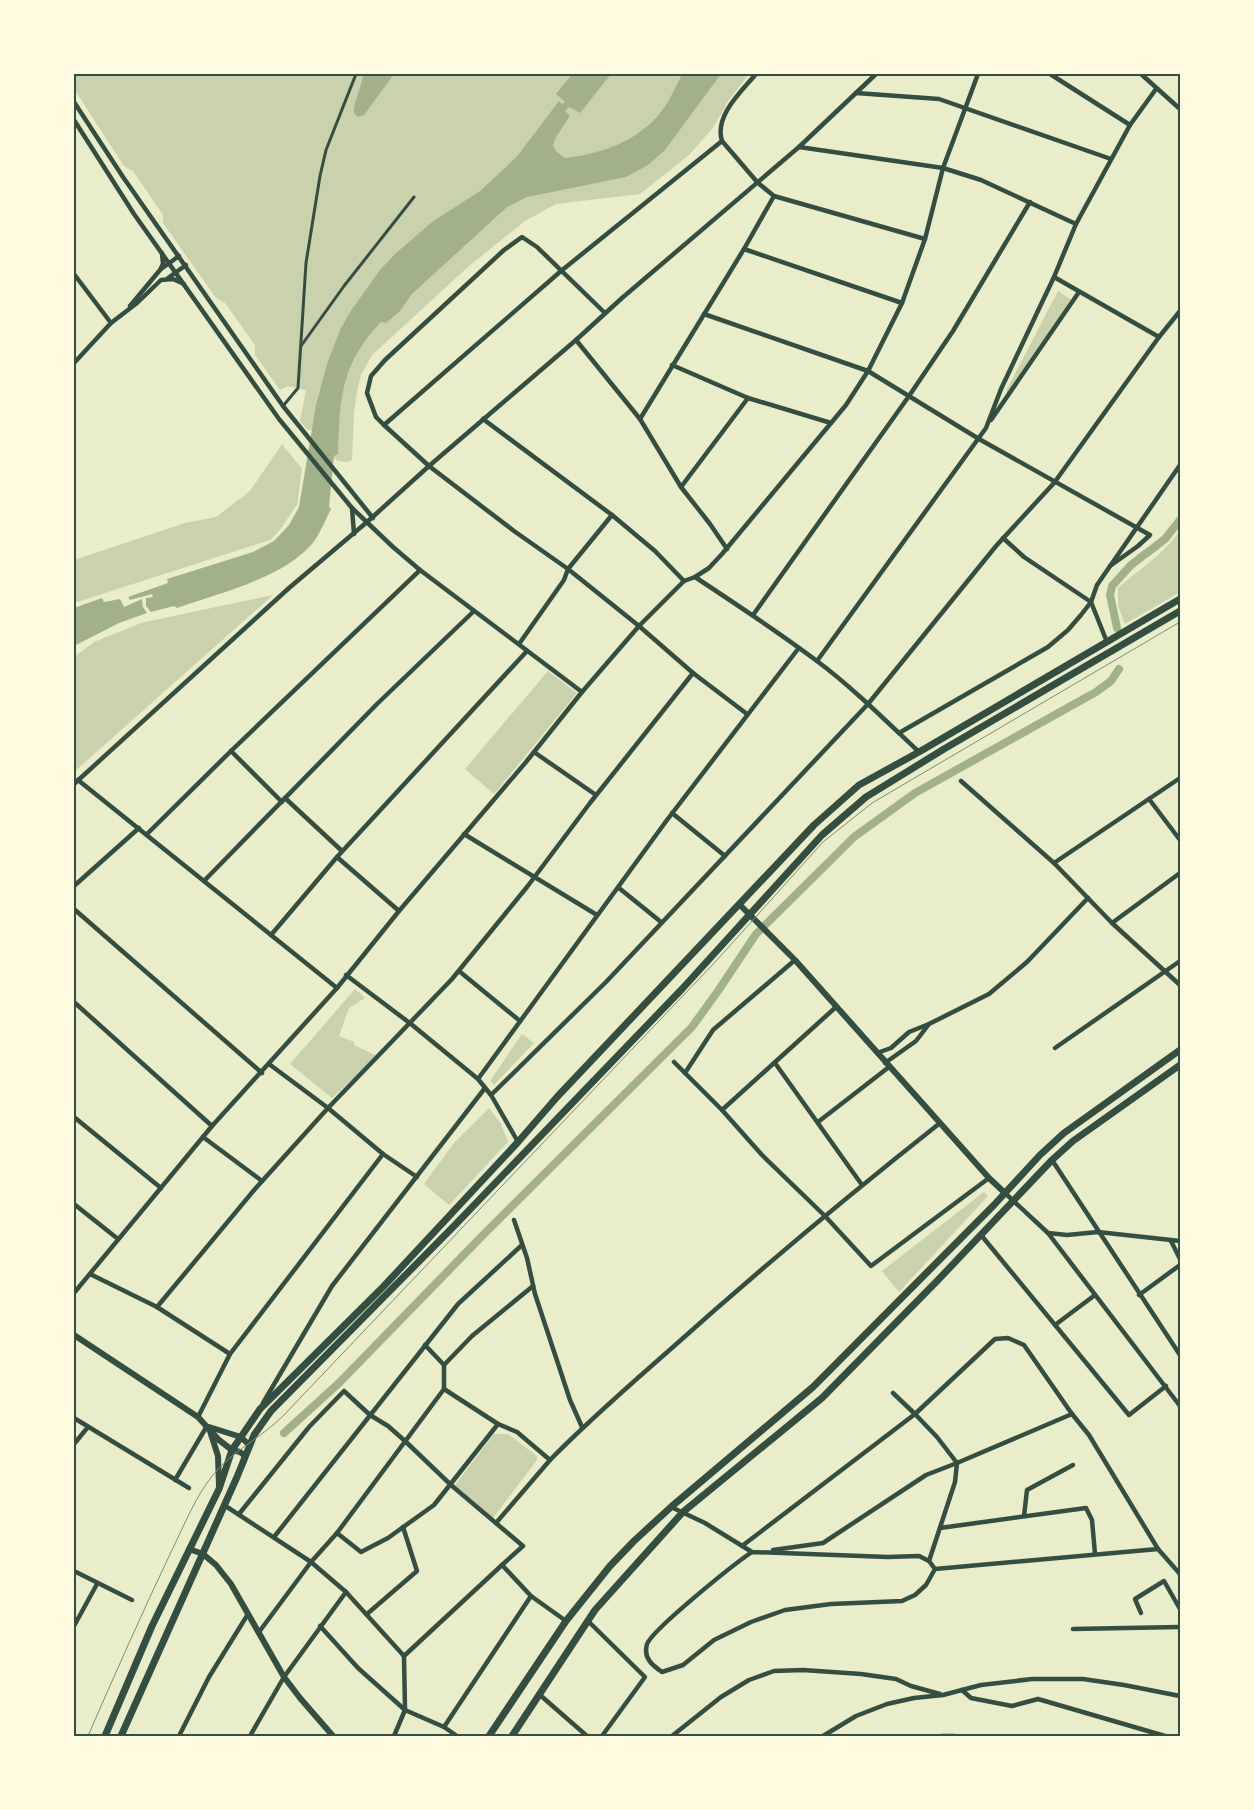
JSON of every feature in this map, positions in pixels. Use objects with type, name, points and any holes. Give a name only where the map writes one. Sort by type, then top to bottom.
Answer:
[{"type":"main road","points":[[105,1736],[152,1626],[219,1490],[232,1450],[260,1409],[383,1287],[518,1142],[557,1097],[814,825],[859,785],[919,752],[1180,599]]},
{"type":"main road","points":[[121,1736],[203,1554],[249,1444],[271,1411],[454,1226],[682,990],[749,913],[822,835],[866,797],[1180,611]]},
{"type":"main road","points":[[739,904],[795,960],[887,1065],[989,1178],[1005,1193]]},
{"type":"main road","points":[[490,1736],[566,1621],[610,1566],[634,1541],[671,1506],[813,1387],[1005,1193],[1032,1163],[1064,1133],[1180,1050]]},
{"type":"main road","points":[[512,1736],[589,1622],[595,1610],[683,1512],[822,1398],[1052,1160],[1073,1141],[1180,1065]]},
{"type":"main road","points":[[74,1335],[198,1417],[219,1440],[232,1450],[240,1452],[245,1456]]},
{"type":"main road","points":[[208,1427],[241,1437],[249,1444]]},
{"type":"main road","points":[[208,1427],[218,1456],[219,1490]]},
{"type":"main road","points":[[189,1548],[203,1554],[216,1565],[231,1584],[284,1677],[332,1736]]},
{"type":"street","points":[[283,406],[298,388],[306,263],[320,176],[326,150],[356,74]]},
{"type":"street","points":[[756,74],[731,104],[725,116],[720,134],[722,141],[758,183],[774,196],[924,239]]},
{"type":"street","points":[[74,784],[289,588],[373,518],[483,419],[758,183],[876,74]]},
{"type":"street","points":[[74,1293],[212,1126],[337,988],[399,911],[639,626],[684,581],[695,577],[709,568],[727,549],[846,404],[868,371],[902,302],[924,239],[943,168],[964,107],[978,74]]},
{"type":"street","points":[[1050,74],[1130,125]]},
{"type":"street","points":[[1141,74],[1180,110]]},
{"type":"street","points":[[986,428],[1001,389],[1054,277],[1076,224],[1130,125],[1156,89]]},
{"type":"street","points":[[856,93],[939,99],[1111,159]]},
{"type":"street","points":[[74,102],[123,177],[283,406],[373,518]]},
{"type":"street","points":[[74,120],[134,214],[170,262],[279,418],[343,499],[420,570],[582,692]]},
{"type":"street","points":[[384,425],[561,271],[722,141]]},
{"type":"street","points":[[799,147],[943,168],[981,180],[1076,224]]},
{"type":"street","points":[[640,419],[744,250],[774,196]]},
{"type":"street","points":[[301,347],[344,286],[414,197]]},
{"type":"street","points":[[754,615],[953,331],[1030,202]]},
{"type":"street","points":[[605,313],[537,247],[522,237],[504,250],[385,360],[372,376],[367,392],[376,417],[429,466],[514,531],[568,569],[639,626],[693,673],[746,714]]},
{"type":"street","points":[[744,250],[902,302]]},
{"type":"street","points":[[160,270],[163,264],[162,252]]},
{"type":"street","points":[[128,309],[160,270],[179,256]]},
{"type":"street","points":[[74,363],[111,323],[137,303],[160,280],[168,278],[186,265]]},
{"type":"street","points":[[74,274],[111,323]]},
{"type":"street","points":[[1054,277],[1159,337]]},
{"type":"street","points":[[168,278],[177,280],[187,286]]},
{"type":"street","points":[[817,661],[978,440],[1079,292]]},
{"type":"street","points":[[490,1095],[606,982],[868,704],[1003,538],[1054,482],[1180,311]]},
{"type":"street","points":[[704,314],[868,371],[978,440],[1150,535],[1110,566]]},
{"type":"street","points":[[576,340],[640,419],[681,486],[727,549]]},
{"type":"street","points":[[672,365],[748,398],[831,423]]},
{"type":"street","points":[[681,486],[748,398]]},
{"type":"street","points":[[483,419],[612,514],[656,550],[684,581]]},
{"type":"street","points":[[899,733],[1048,647],[1075,623],[1091,602],[1097,585],[1180,465]]},
{"type":"street","points":[[352,508],[354,534]]},
{"type":"street","points":[[519,644],[564,580],[568,569],[612,514]]},
{"type":"street","points":[[1003,538],[1024,556],[1091,602],[1107,642]]},
{"type":"street","points":[[147,834],[420,570]]},
{"type":"street","points":[[695,577],[754,615],[798,649],[817,661],[868,704],[919,752]]},
{"type":"street","points":[[204,882],[377,704],[474,611]]},
{"type":"street","points":[[478,1079],[672,813],[746,714],[798,649]]},
{"type":"street","points":[[271,935],[342,851],[527,651]]},
{"type":"street","points":[[157,1307],[262,1181],[328,1108],[411,1024],[459,971],[693,673]]},
{"type":"street","points":[[231,751],[342,851]]},
{"type":"street","points":[[534,752],[596,795]]},
{"type":"street","points":[[1054,863],[1180,778]]},
{"type":"street","points":[[78,780],[337,988]]},
{"type":"street","points":[[961,781],[1054,863],[1112,923],[1180,986]]},
{"type":"street","points":[[1149,799],[1180,840]]},
{"type":"street","points":[[672,813],[725,856]]},
{"type":"street","points":[[74,886],[139,828]]},
{"type":"street","points":[[464,834],[597,915]]},
{"type":"street","points":[[337,857],[399,911]]},
{"type":"street","points":[[1112,923],[1180,874]]},
{"type":"street","points":[[619,888],[662,922]]},
{"type":"street","points":[[877,1053],[891,1048],[909,1032],[988,994],[1027,962],[1088,898]]},
{"type":"street","points":[[74,909],[262,1073]]},
{"type":"street","points":[[685,1073],[713,1030],[795,960]]},
{"type":"street","points":[[1055,1048],[1180,961]]},
{"type":"street","points":[[459,971],[520,1021]]},
{"type":"street","points":[[346,975],[411,1024],[478,1079],[490,1095],[518,1142]]},
{"type":"street","points":[[74,1002],[212,1126]]},
{"type":"street","points":[[722,1110],[836,1007]]},
{"type":"street","points":[[818,1122],[916,1041],[929,1024]]},
{"type":"street","points":[[674,1062],[722,1110],[762,1155],[825,1216],[872,1266],[989,1178]]},
{"type":"street","points":[[775,1063],[862,1185]]},
{"type":"street","points":[[269,1064],[328,1108],[383,1154],[418,1177]]},
{"type":"street","points":[[260,1409],[332,1286],[485,1088]]},
{"type":"street","points":[[74,1117],[162,1188]]},
{"type":"street","points":[[496,1523],[550,1460],[582,1427],[728,1297],[862,1185],[940,1123]]},
{"type":"street","points":[[204,1137],[262,1181]]},
{"type":"street","points":[[198,1417],[230,1354],[383,1154]]},
{"type":"street","points":[[1052,1160],[1180,1356]]},
{"type":"street","points":[[1005,1193],[1048,1233],[1180,1404]]},
{"type":"street","points":[[74,1204],[118,1239]]},
{"type":"street","points":[[514,1220],[570,1400],[582,1427]]},
{"type":"street","points":[[1048,1233],[1067,1236],[1098,1232],[1180,1241]]},
{"type":"street","points":[[981,1235],[1130,1415],[1166,1386]]},
{"type":"street","points":[[1172,1241],[1180,1259]]},
{"type":"street","points":[[274,1537],[458,1304],[522,1245]]},
{"type":"street","points":[[1139,1294],[1180,1265]]},
{"type":"street","points":[[90,1274],[157,1307],[230,1354]]},
{"type":"street","points":[[259,1632],[311,1562],[337,1533],[444,1390],[444,1365],[472,1336],[533,1286]]},
{"type":"street","points":[[1055,1325],[1095,1295]]},
{"type":"street","points":[[742,1546],[915,1414],[995,1339],[1008,1338],[1024,1345],[1072,1414],[1090,1435],[1158,1549],[1180,1574]]},
{"type":"street","points":[[425,1346],[444,1365]]},
{"type":"street","points":[[444,1390],[498,1424],[517,1432],[550,1460]]},
{"type":"street","points":[[239,1514],[309,1427],[344,1391],[370,1415],[388,1426],[451,1485],[522,1546],[404,1656]]},
{"type":"street","points":[[893,1393],[937,1437],[957,1463],[955,1482],[930,1560]]},
{"type":"street","points":[[761,1552],[823,1543],[926,1475],[1072,1414]]},
{"type":"street","points":[[74,1418],[189,1488]]},
{"type":"street","points":[[337,1533],[361,1552],[388,1538],[434,1505],[498,1424]]},
{"type":"street","points":[[74,1444],[88,1427]]},
{"type":"street","points":[[175,1480],[208,1427]]},
{"type":"street","points":[[1024,1516],[1027,1490],[1073,1465]]},
{"type":"street","points":[[224,1505],[311,1562],[346,1592],[404,1656],[405,1710],[394,1736]]},
{"type":"street","points":[[671,1506],[752,1552],[888,1557],[920,1556],[930,1560],[935,1569]]},
{"type":"street","points":[[940,1528],[1086,1508],[1092,1520],[1096,1554]]},
{"type":"street","points":[[367,1614],[417,1571],[403,1527]]},
{"type":"street","points":[[935,1569],[1158,1549]]},
{"type":"street","points":[[752,1552],[664,1625],[653,1637],[648,1643],[646,1655],[652,1665],[662,1672],[683,1665],[714,1640],[751,1622],[785,1610],[831,1604],[902,1602],[916,1595],[926,1585],[935,1569]]},
{"type":"street","points":[[502,1565],[531,1596],[566,1621]]},
{"type":"street","points":[[74,1571],[132,1600]]},
{"type":"street","points":[[1141,1613],[1135,1599],[1164,1582],[1180,1609]]},
{"type":"street","points":[[74,1626],[97,1584]]},
{"type":"street","points":[[250,1736],[284,1677],[346,1592]]},
{"type":"street","points":[[444,1726],[531,1596]]},
{"type":"street","points":[[179,1736],[209,1678],[248,1614]]},
{"type":"street","points":[[589,1622],[645,1677],[602,1736]]},
{"type":"street","points":[[320,1626],[358,1668],[405,1710],[444,1726],[457,1736]]},
{"type":"street","points":[[1073,1629],[1180,1627]]},
{"type":"street","points":[[672,1736],[748,1680],[774,1671],[803,1670],[861,1674],[896,1679],[911,1686],[943,1695]]},
{"type":"street","points":[[823,1736],[856,1716],[887,1704],[914,1698],[943,1695],[981,1685],[1032,1679],[1083,1679],[1180,1696]]},
{"type":"street","points":[[962,1690],[971,1698],[1012,1706],[1038,1699],[1165,1736]]},
{"type":"street","points":[[540,1695],[587,1736]]},
{"type":"street","points":[[942,1736],[954,1736]]},
{"type":"shaded area","points":[[74,74],[749,74],[725,105],[712,129],[689,155],[640,194],[556,204],[525,221],[469,266],[372,355],[361,375],[357,392],[354,412],[352,460],[348,462],[337,461],[313,430],[308,430],[300,421],[306,390],[288,386],[280,390],[255,355],[255,345],[225,303],[216,298],[163,223],[163,215],[133,171],[124,166],[74,89]]},
{"type":"shaded area","points":[[364,74],[394,74],[364,115],[358,117],[354,113],[354,107]]},
{"type":"shaded area","points":[[572,74],[611,74],[580,113],[569,107],[565,111],[570,116],[553,145],[556,151],[565,158],[594,153],[622,143],[634,136],[657,117],[666,105],[682,74],[721,74],[665,150],[648,165],[626,177],[527,197],[507,207],[412,294],[400,311],[386,323],[381,322],[367,338],[357,353],[345,383],[340,416],[338,454],[334,456],[329,506],[331,509],[315,540],[303,553],[271,574],[232,590],[177,608],[174,606],[151,612],[146,606],[146,598],[153,597],[152,594],[130,600],[128,597],[168,583],[167,579],[253,552],[274,541],[289,525],[299,507],[316,405],[328,361],[341,328],[350,312],[380,270],[395,254],[432,222],[480,191],[518,155],[559,101],[562,104],[565,102],[556,94]]},
{"type":"shaded area","points":[[1058,291],[1072,300],[1008,392],[1006,391]]},
{"type":"shaded area","points":[[282,444],[302,469],[297,505],[279,531],[270,540],[74,603],[74,560],[185,523],[216,517],[250,491]]},
{"type":"shaded area","points":[[1180,530],[1180,592],[1125,624],[1118,606],[1118,588],[1167,547]]},
{"type":"shaded area","points":[[273,595],[74,772],[74,657],[94,642],[141,623]]},
{"type":"shaded area","points":[[102,598],[104,602],[120,599],[124,607],[142,599],[143,607],[147,613],[119,623],[74,646],[74,608]]},
{"type":"shaded area","points":[[548,671],[577,693],[494,794],[465,769]]},
{"type":"shaded area","points":[[355,989],[365,998],[349,1008],[339,1036],[354,1042],[354,1045],[377,1056],[332,1098],[290,1064]]},
{"type":"shaded area","points":[[522,1034],[534,1043],[494,1085],[490,1081]]},
{"type":"shaded area","points":[[489,1108],[501,1124],[508,1142],[449,1205],[424,1184],[454,1143]]},
{"type":"shaded area","points":[[984,1192],[988,1196],[899,1292],[882,1271]]},
{"type":"shaded area","points":[[494,1434],[508,1434],[537,1456],[537,1460],[493,1518],[455,1485]]},
{"type":"waterway","points":[[1117,628],[1110,595],[1112,586],[1131,565],[1165,539],[1180,520]]},
{"type":"waterway","points":[[284,1433],[339,1383],[485,1233],[692,1027],[756,934],[854,837],[915,793],[1096,692],[1111,681],[1119,669]]},
{"type":"tram line","points":[[88,1736],[185,1522],[195,1502],[213,1475],[229,1459],[283,1416],[717,960],[823,842],[872,803],[1180,622]]}]
